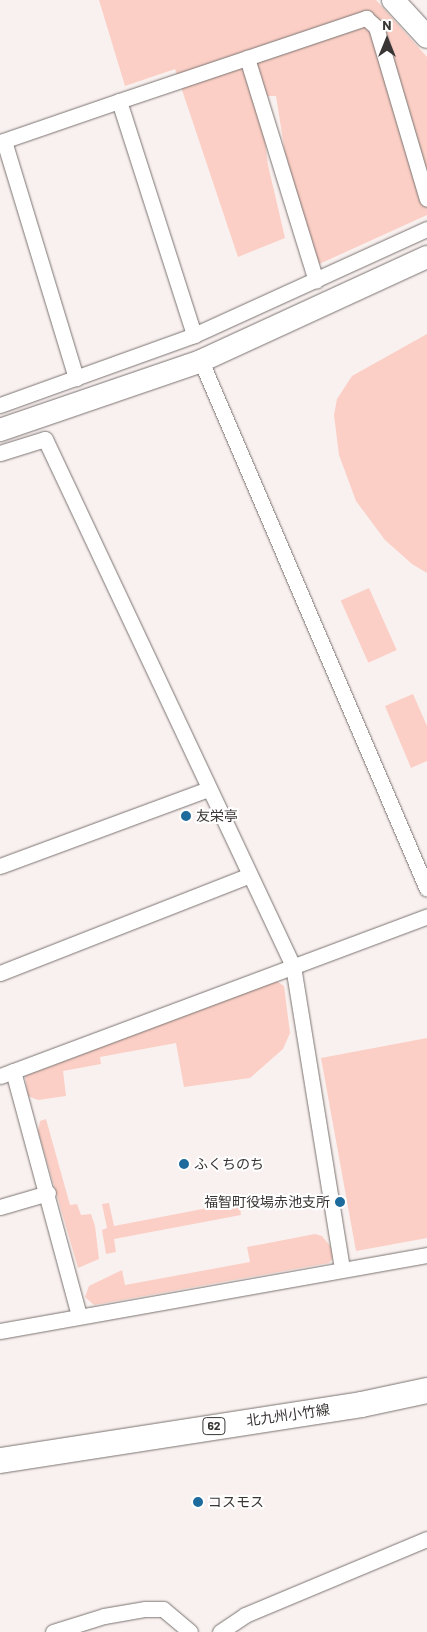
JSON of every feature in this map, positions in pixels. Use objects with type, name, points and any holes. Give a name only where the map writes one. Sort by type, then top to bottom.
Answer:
[{"type":"main road","name":"北九州小竹線","points":[[0,1460],[361,1404],[427,1390]]},
{"type":"street","points":[[393,0],[427,37]]},
{"type":"street","points":[[76,378],[2,141],[366,18],[376,27],[427,198]]},
{"type":"street","points":[[247,58],[316,281]]},
{"type":"street","points":[[119,101],[194,335]]},
{"type":"street","points":[[0,405],[194,335],[427,229]]},
{"type":"street","points":[[0,430],[201,361],[427,257]]},
{"type":"street","points":[[201,361],[427,889]]},
{"type":"street","points":[[0,453],[45,439],[248,876],[293,966],[342,1268]]},
{"type":"street","points":[[0,866],[208,789]]},
{"type":"street","points":[[0,973],[248,876]]},
{"type":"street","points":[[79,1315],[48,1193],[7,1074],[427,916]]},
{"type":"street","points":[[0,1207],[48,1193]]},
{"type":"street","points":[[0,1332],[79,1315],[342,1268],[427,1255]]},
{"type":"street","points":[[220,1632],[246,1615],[427,1539]]},
{"type":"street","points":[[53,1632],[104,1616],[145,1609],[162,1610],[190,1632]]},
{"type":"shaded area","points":[[99,0],[376,0],[427,57],[427,215],[317,265],[285,153],[276,96],[260,96],[268,165],[285,238],[238,257],[175,69],[125,86]]},
{"type":"shaded area","points":[[427,334],[427,573],[412,564],[385,540],[356,501],[339,455],[334,415],[337,399],[352,376]]},
{"type":"shaded area","points":[[369,588],[397,650],[368,663],[341,601]]},
{"type":"shaded area","points":[[413,694],[427,726],[427,761],[411,768],[385,706]]},
{"type":"shaded area","points":[[275,980],[284,986],[290,1033],[283,1049],[250,1078],[184,1087],[176,1043],[100,1057],[101,1064],[63,1071],[66,1096],[38,1100],[28,1096],[25,1076]]},
{"type":"shaded area","points":[[427,1038],[427,1238],[356,1251],[321,1058]]},
{"type":"shaded area","points":[[46,1119],[70,1205],[77,1204],[81,1215],[91,1214],[95,1226],[99,1259],[78,1268],[38,1131],[40,1121]]},
{"type":"shaded area","points":[[239,1202],[241,1215],[114,1239],[116,1252],[106,1254],[102,1230],[107,1228],[102,1204],[109,1203],[114,1226]]},
{"type":"shaded area","points":[[315,1234],[322,1236],[331,1247],[333,1258],[329,1263],[94,1305],[85,1297],[89,1286],[122,1270],[125,1285],[250,1262],[247,1247]]},
{"type":"place","name":"友栄亭","points":[[186,816]]},
{"type":"place","name":"ふくちのち","points":[[184,1164]]},
{"type":"place","name":"福智町役場赤池支所","points":[[340,1202]]},
{"type":"place","name":"コスモス","points":[[198,1502]]}]
